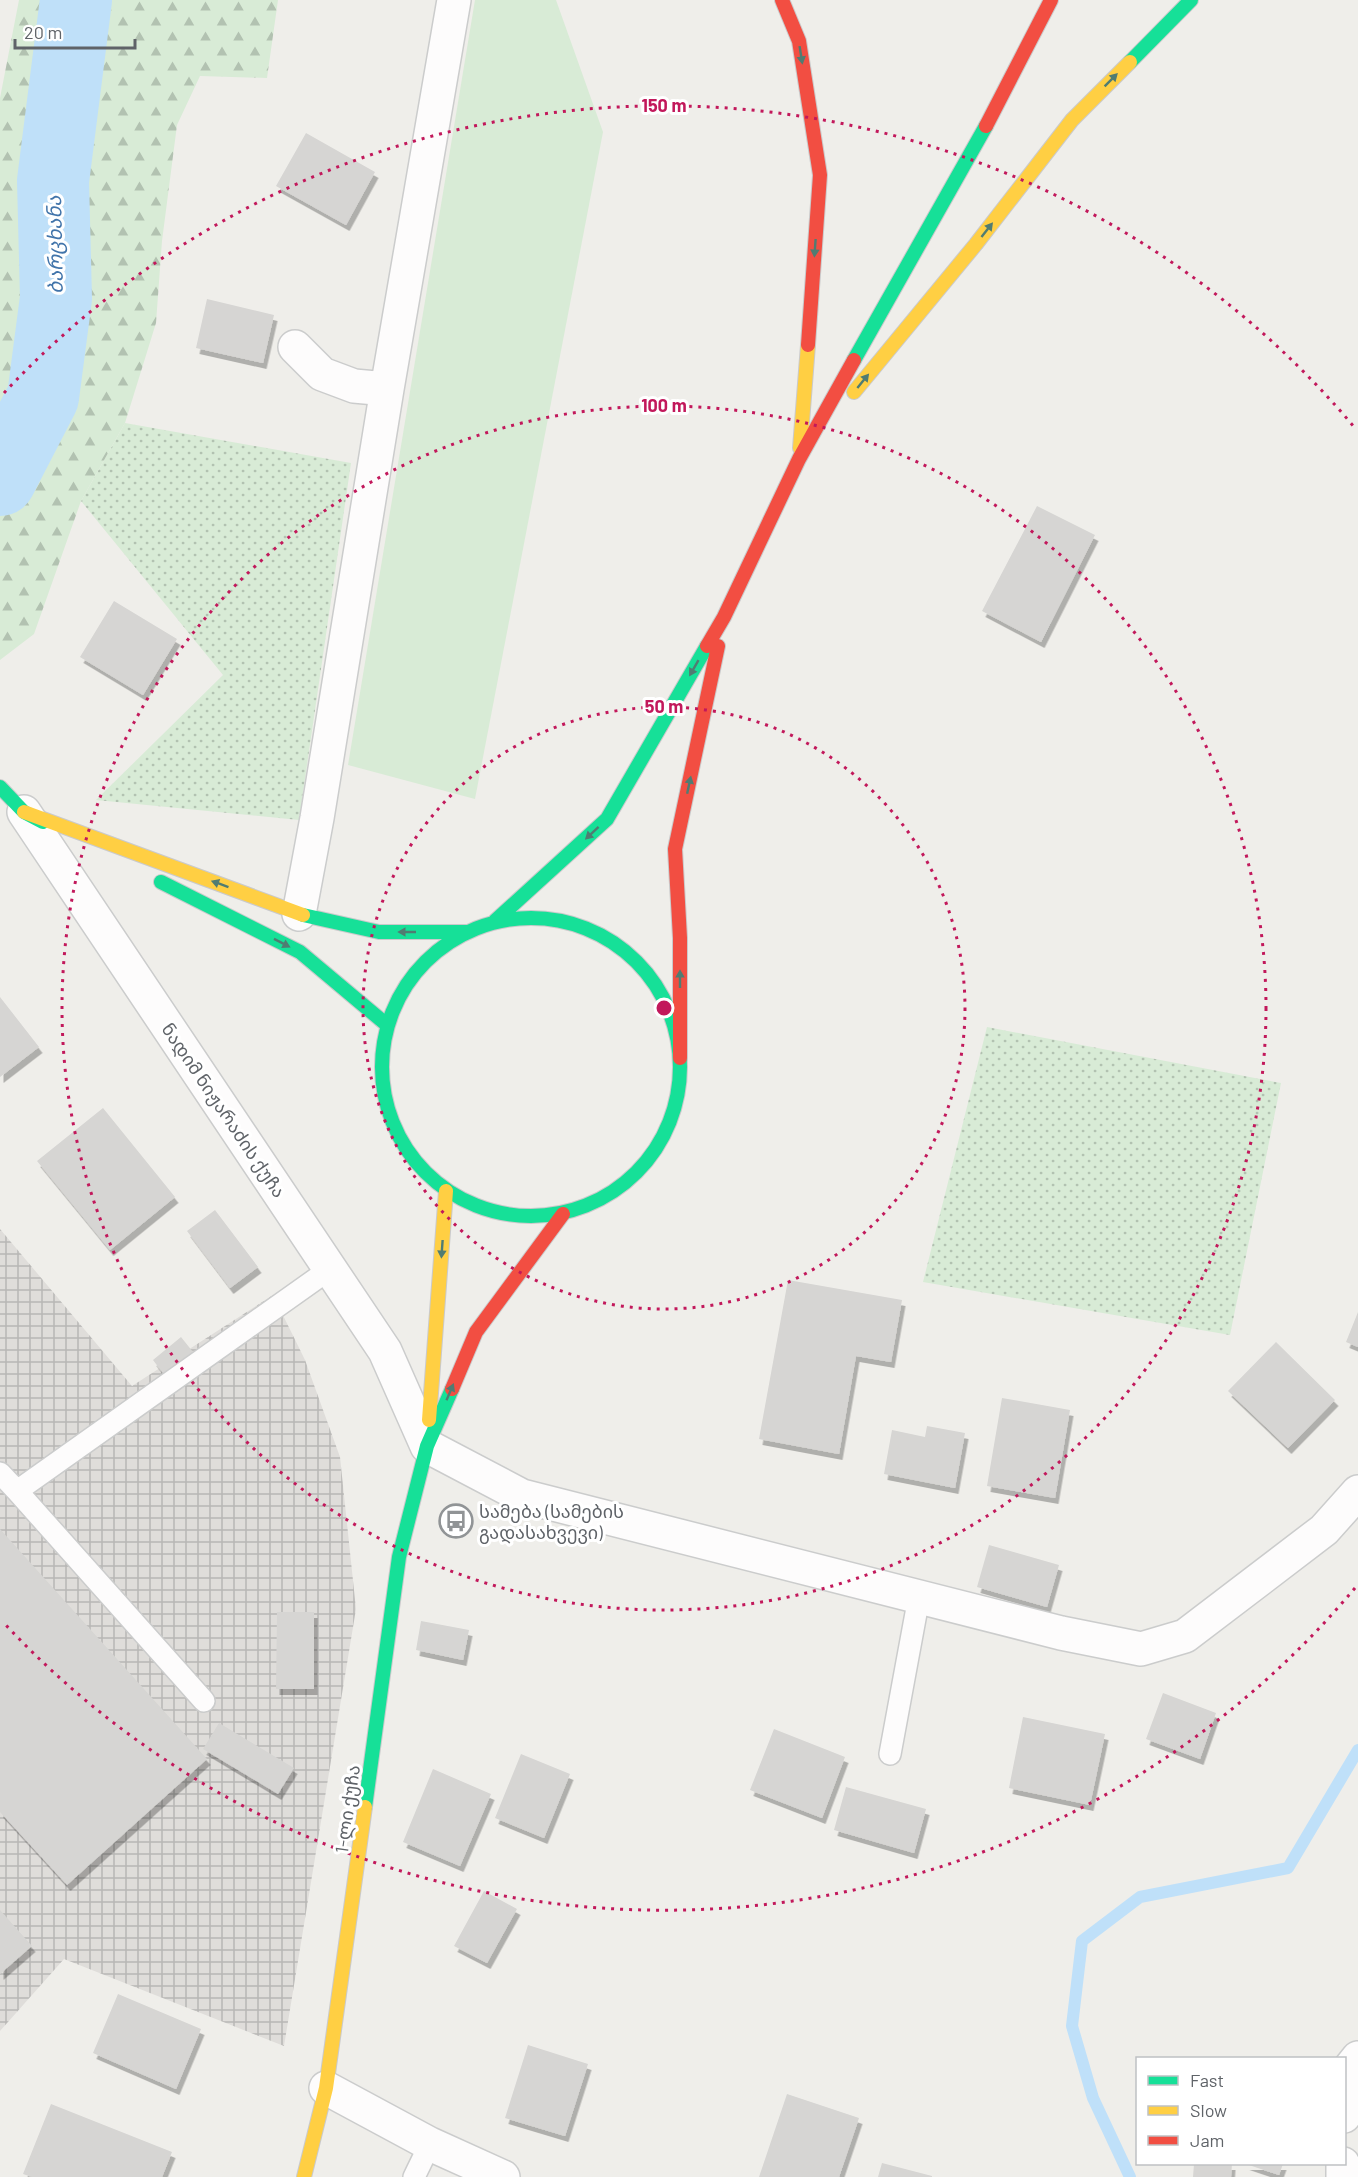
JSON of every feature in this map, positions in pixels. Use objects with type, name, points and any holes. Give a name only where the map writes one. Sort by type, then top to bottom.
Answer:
[{"type":"main road","points":[[782,0],[799,40],[820,175],[799,459]]},
{"type":"main road","points":[[1030,38],[1042,0]]},
{"type":"main road","points":[[495,921],[607,819],[724,617],[799,459],[990,118],[1051,0]]},
{"type":"main road","points":[[799,459],[976,244],[1072,120],[1191,0]]},
{"type":"main road","points":[[680,1058],[675,1026],[663,996],[644,969],[620,947],[592,930],[561,920],[528,917],[495,921],[466,932],[439,948],[417,970],[399,996],[387,1024],[381,1055],[382,1087],[389,1117],[404,1145],[423,1170],[447,1191],[473,1205],[502,1214],[533,1217],[562,1214],[591,1204],[618,1189],[641,1169],[659,1145],[672,1118],[679,1089],[680,1058],[680,938],[675,849],[724,617]]},
{"type":"main road","name":"ნადიმ ნიჟარაძის ქუჩა","points":[[0,787],[24,812]]},
{"type":"main road","points":[[24,812],[299,914],[379,932],[466,932]]},
{"type":"main road","points":[[24,812],[130,866]]},
{"type":"main road","points":[[152,877],[300,952],[387,1024]]},
{"type":"main road","points":[[427,1446],[447,1191]]},
{"type":"main road","points":[[427,1446],[476,1332],[562,1214]]},
{"type":"main road","name":"1-ლი ქუჩა","points":[[304,2177],[327,2088],[399,1557],[427,1446]]},
{"type":"street","points":[[299,914],[319,807],[387,389],[454,0]]},
{"type":"street","points":[[295,347],[322,374],[354,386],[387,389]]},
{"type":"street","name":"ნადიმ ნიჟარაძის ქუჩა","points":[[24,812],[385,1351],[427,1446]]},
{"type":"street","points":[[427,1446],[522,1496],[1061,1633],[1141,1649],[1185,1636],[1324,1530],[1358,1492]]},
{"type":"street","points":[[1346,2100],[1350,2068],[1358,2058]]},
{"type":"street","points":[[327,2088],[430,2144],[503,2177]]},
{"type":"lane","points":[[17,1491],[330,1269]]},
{"type":"lane","points":[[0,1473],[204,1701]]},
{"type":"lane","points":[[890,1754],[919,1597]]},
{"type":"lane","points":[[414,2177],[430,2144]]},
{"type":"shaded area","points":[[0,1229],[132,1386],[273,1295],[305,1360],[340,1457],[356,1609],[284,2046],[64,1959],[0,2031]]},
{"type":"green space","points":[[19,0],[278,0],[267,78],[200,76],[177,125],[162,241],[156,323],[125,423],[81,501],[34,634],[0,660],[0,98]]},
{"type":"green space","points":[[475,0],[556,0],[603,132],[475,799],[348,765]]},
{"type":"green space","points":[[125,423],[351,463],[299,820],[96,800],[223,675],[81,501]]},
{"type":"green space","points":[[987,1027],[1281,1083],[1230,1335],[923,1282]]},
{"type":"building","points":[[306,133],[375,172],[346,225],[276,186]]},
{"type":"building","points":[[207,299],[274,315],[263,363],[196,348]]},
{"type":"building","points":[[1037,506],[1095,535],[1041,642],[982,611]]},
{"type":"building","points":[[114,601],[177,639],[143,695],[80,657]]},
{"type":"building","points":[[0,997],[39,1047],[0,1077]]},
{"type":"building","points":[[103,1108],[175,1197],[110,1250],[37,1161]]},
{"type":"building","points":[[215,1210],[258,1267],[230,1288],[187,1231]]},
{"type":"building","points":[[788,1280],[902,1300],[891,1362],[856,1356],[839,1454],[759,1439]]},
{"type":"building","points":[[1358,1312],[1358,1347],[1346,1342]]},
{"type":"building","points":[[181,1337],[197,1357],[168,1380],[153,1360]]},
{"type":"building","points":[[1276,1342],[1335,1400],[1288,1448],[1228,1391]]},
{"type":"building","points":[[1002,1398],[1070,1410],[1055,1498],[987,1486]]},
{"type":"building","points":[[927,1426],[965,1433],[955,1488],[884,1474],[892,1430],[925,1437]]},
{"type":"building","points":[[0,1529],[207,1759],[67,1885],[0,1812]]},
{"type":"building","points":[[989,1545],[1059,1565],[1047,1607],[977,1587]]},
{"type":"building","points":[[277,1612],[314,1612],[314,1689],[276,1689]]},
{"type":"building","points":[[421,1621],[469,1630],[463,1660],[416,1650]]},
{"type":"building","points":[[1163,1693],[1216,1713],[1200,1759],[1146,1739]]},
{"type":"building","points":[[1023,1717],[1105,1734],[1090,1805],[1009,1788]]},
{"type":"building","points":[[219,1723],[294,1768],[278,1794],[203,1749]]},
{"type":"building","points":[[774,1729],[845,1757],[822,1818],[750,1790]]},
{"type":"building","points":[[521,1754],[570,1774],[544,1838],[495,1818]]},
{"type":"building","points":[[433,1769],[491,1794],[460,1866],[403,1842]]},
{"type":"building","points":[[846,1787],[926,1809],[914,1853],[834,1830]]},
{"type":"building","points":[[484,1891],[517,1909],[487,1963],[454,1946]]},
{"type":"building","points":[[0,1910],[32,1946],[0,1974]]},
{"type":"building","points":[[118,1994],[201,2029],[176,2089],[93,2053]]},
{"type":"building","points":[[528,2045],[588,2064],[565,2136],[505,2118]]},
{"type":"building","points":[[787,2094],[859,2118],[839,2177],[759,2177]]},
{"type":"building","points":[[51,2104],[172,2152],[162,2177],[32,2177],[23,2174]]},
{"type":"building","points":[[882,2163],[932,2176],[932,2177],[878,2177]]},
{"type":"building","points":[[1194,2165],[1232,2165],[1231,2177],[1193,2177]]},
{"type":"building","points":[[1249,2165],[1283,2165],[1279,2175]]},
{"type":"waterway","name":"ბარცხანა","points":[[0,480],[43,397],[56,298],[53,181],[76,0]]},
{"type":"waterway","points":[[1130,2177],[1093,2098],[1072,2026],[1082,1941],[1140,1897],[1288,1868],[1358,1750]]},
{"type":"traffic: fast","points":[[1130,62],[1191,0]]},
{"type":"traffic: fast","points":[[854,360],[986,126]]},
{"type":"traffic: fast","points":[[495,921],[607,819],[707,646]]},
{"type":"traffic: fast","points":[[0,787],[24,812],[43,822]]},
{"type":"traffic: fast","points":[[161,882],[300,952],[387,1025]]},
{"type":"traffic: fast","points":[[303,915],[379,932],[466,932]]},
{"type":"traffic: fast","points":[[516,918],[546,918],[574,924],[601,935],[637,961],[655,984],[669,1010],[680,1052],[680,1067],[680,1082],[669,1124],[655,1150],[637,1173],[601,1199],[574,1210],[546,1216],[516,1216],[488,1210],[461,1199],[425,1173],[416,1162],[399,1137],[388,1110],[382,1082],[382,1052],[388,1024],[399,997],[425,961],[436,952],[461,935],[488,924],[516,918]]},
{"type":"traffic: fast","points":[[365,1807],[399,1557],[427,1446],[452,1389]]},
{"type":"traffic: slow","points":[[854,392],[976,244],[1072,120],[1130,62]]},
{"type":"traffic: slow","points":[[800,448],[808,345]]},
{"type":"traffic: slow","points":[[24,812],[303,915]]},
{"type":"traffic: slow","points":[[429,1420],[446,1191]]},
{"type":"traffic: slow","points":[[304,2177],[326,2088],[365,1807]]},
{"type":"traffic: jam","points":[[782,0],[799,41],[820,175],[808,345]]},
{"type":"traffic: jam","points":[[986,126],[1051,0]]},
{"type":"traffic: jam","points":[[707,646],[724,617],[799,459],[854,360]]},
{"type":"traffic: jam","points":[[680,1058],[680,938],[675,849],[718,646]]},
{"type":"traffic: jam","points":[[452,1389],[476,1332],[563,1214]]},
{"type":"place","name":"სამება (სამების გადასახვევი)","points":[[456,1521]]}]
